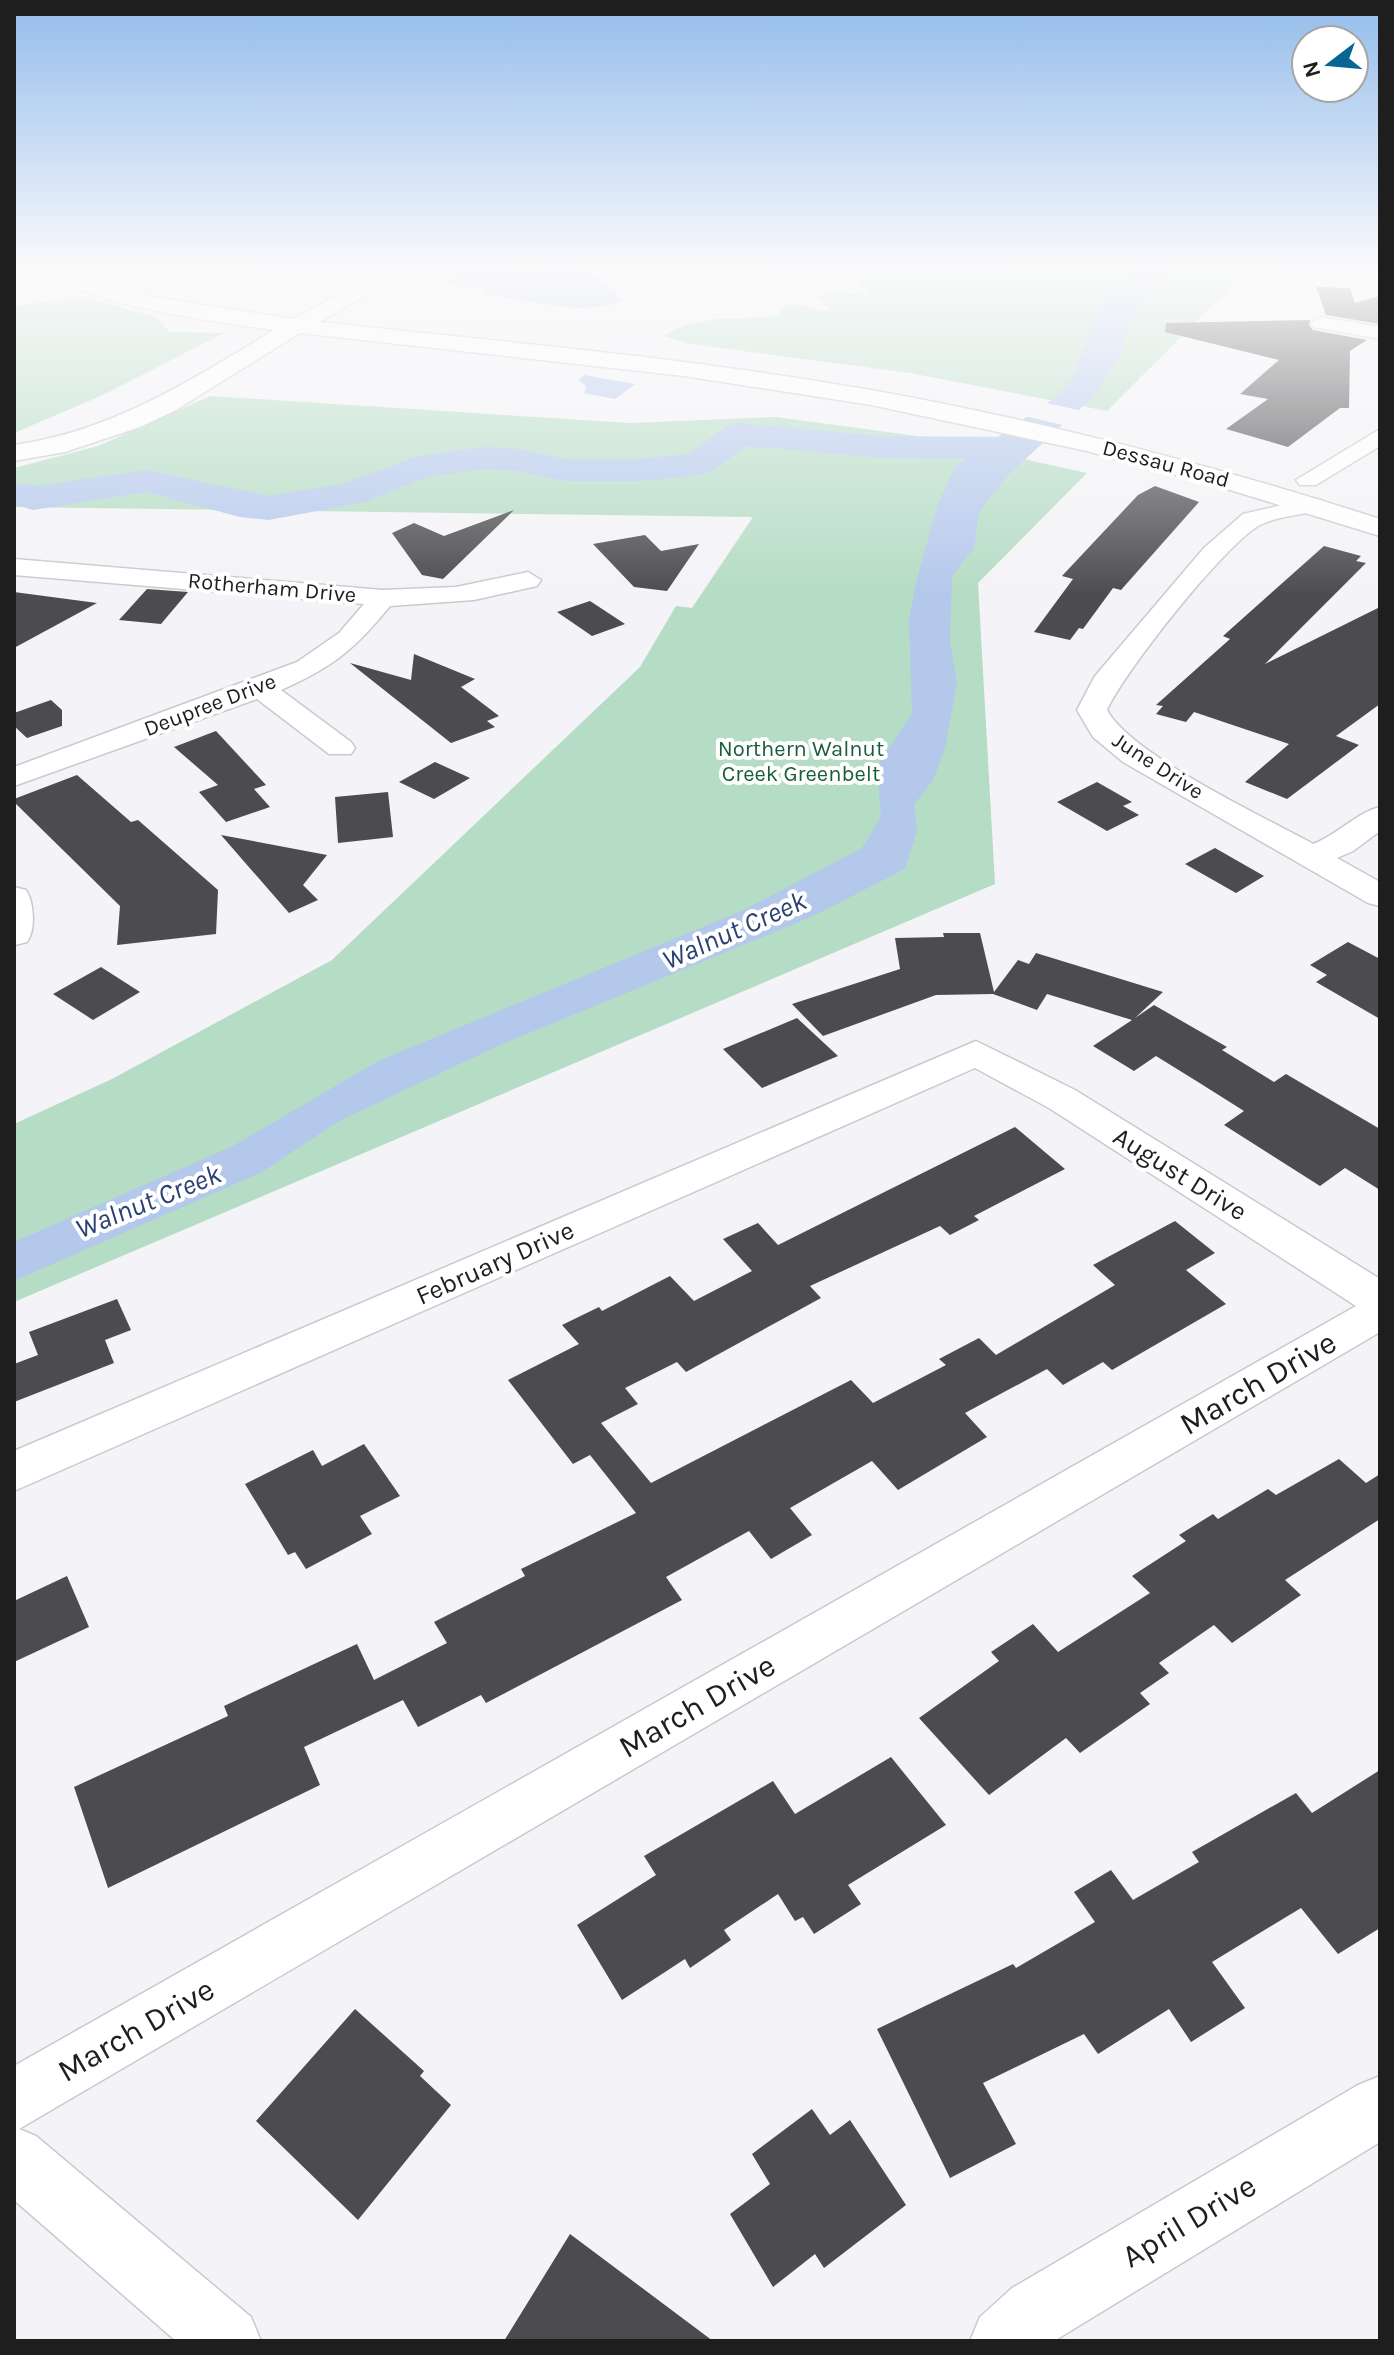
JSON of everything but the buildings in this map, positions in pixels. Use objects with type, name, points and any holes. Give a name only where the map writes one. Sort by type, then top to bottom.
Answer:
[{"type":"main road","points":[[16,453],[181,376]]},
{"type":"main road","points":[[16,453],[56,447],[131,422],[167,405],[209,376]]},
{"type":"main road","name":"Dessau Road","points":[[734,376],[796,384],[934,410],[1310,493],[1380,502]]},
{"type":"main road","name":"Dessau Road","points":[[849,376],[956,394],[1156,437],[1310,493],[1380,528]]},
{"type":"street","points":[[1310,493],[1380,436]]},
{"type":"street","name":"June Drive","points":[[1310,493],[1252,519],[1213,553],[1105,682],[1092,710],[1103,731],[1134,756],[1380,896]]},
{"type":"street","name":"Rotherham Drive","points":[[14,567],[383,598],[435,599],[488,592],[528,580]]},
{"type":"street","name":"Deupree Drive","points":[[14,777],[261,688],[307,668],[349,639],[383,598]]},
{"type":"street","points":[[261,688],[340,748]]},
{"type":"street","points":[[1311,857],[1342,844],[1380,816]]},
{"type":"street","points":[[14,897],[15,935]]},
{"type":"street","name":"August Drive","points":[[976,1053],[1062,1099],[1380,1300]]},
{"type":"street","name":"February Drive","points":[[14,1472],[976,1053]]},
{"type":"street","name":"March Drive","points":[[14,2100],[1380,1312]]},
{"type":"street","name":"April Drive","points":[[1004,2341],[1036,2312],[1380,2107]]},
{"type":"street","points":[[14,2158],[227,2341]]},
{"type":"green space","points":[[14,376],[140,376],[103,395],[14,433]]},
{"type":"green space","points":[[925,376],[1142,376],[1107,411]]},
{"type":"green space","name":"Northern Walnut Creek Greenbelt","points":[[210,396],[630,423],[776,417],[925,437],[1087,473],[978,583],[995,884],[14,1302],[14,1124],[112,1079],[332,960],[640,667],[676,606],[692,608],[753,517],[14,507],[14,468],[98,446]]},
{"type":"water","points":[[589,376],[635,384],[615,399],[584,393],[587,387],[578,380]]},
{"type":"water","name":"Walnut Creek","points":[[1107,376],[1096,394],[1006,477],[979,513],[974,548],[952,576],[950,642],[957,683],[945,748],[933,780],[914,805],[917,831],[905,869],[811,917],[500,1045],[339,1121],[262,1172],[14,1281],[14,1242],[233,1146],[378,1061],[744,910],[862,848],[881,817],[877,766],[912,714],[909,620],[938,503],[956,466],[1057,396],[1073,378]]},
{"type":"pier","points":[[1041,402],[1083,411],[1067,426],[1020,415]]},
{"type":"waterway","points":[[20,493],[33,498],[146,481],[204,493],[240,505],[269,508],[351,494],[418,467],[483,458],[518,460],[566,470],[641,470],[698,464],[740,434],[881,447],[1008,448]]}]
